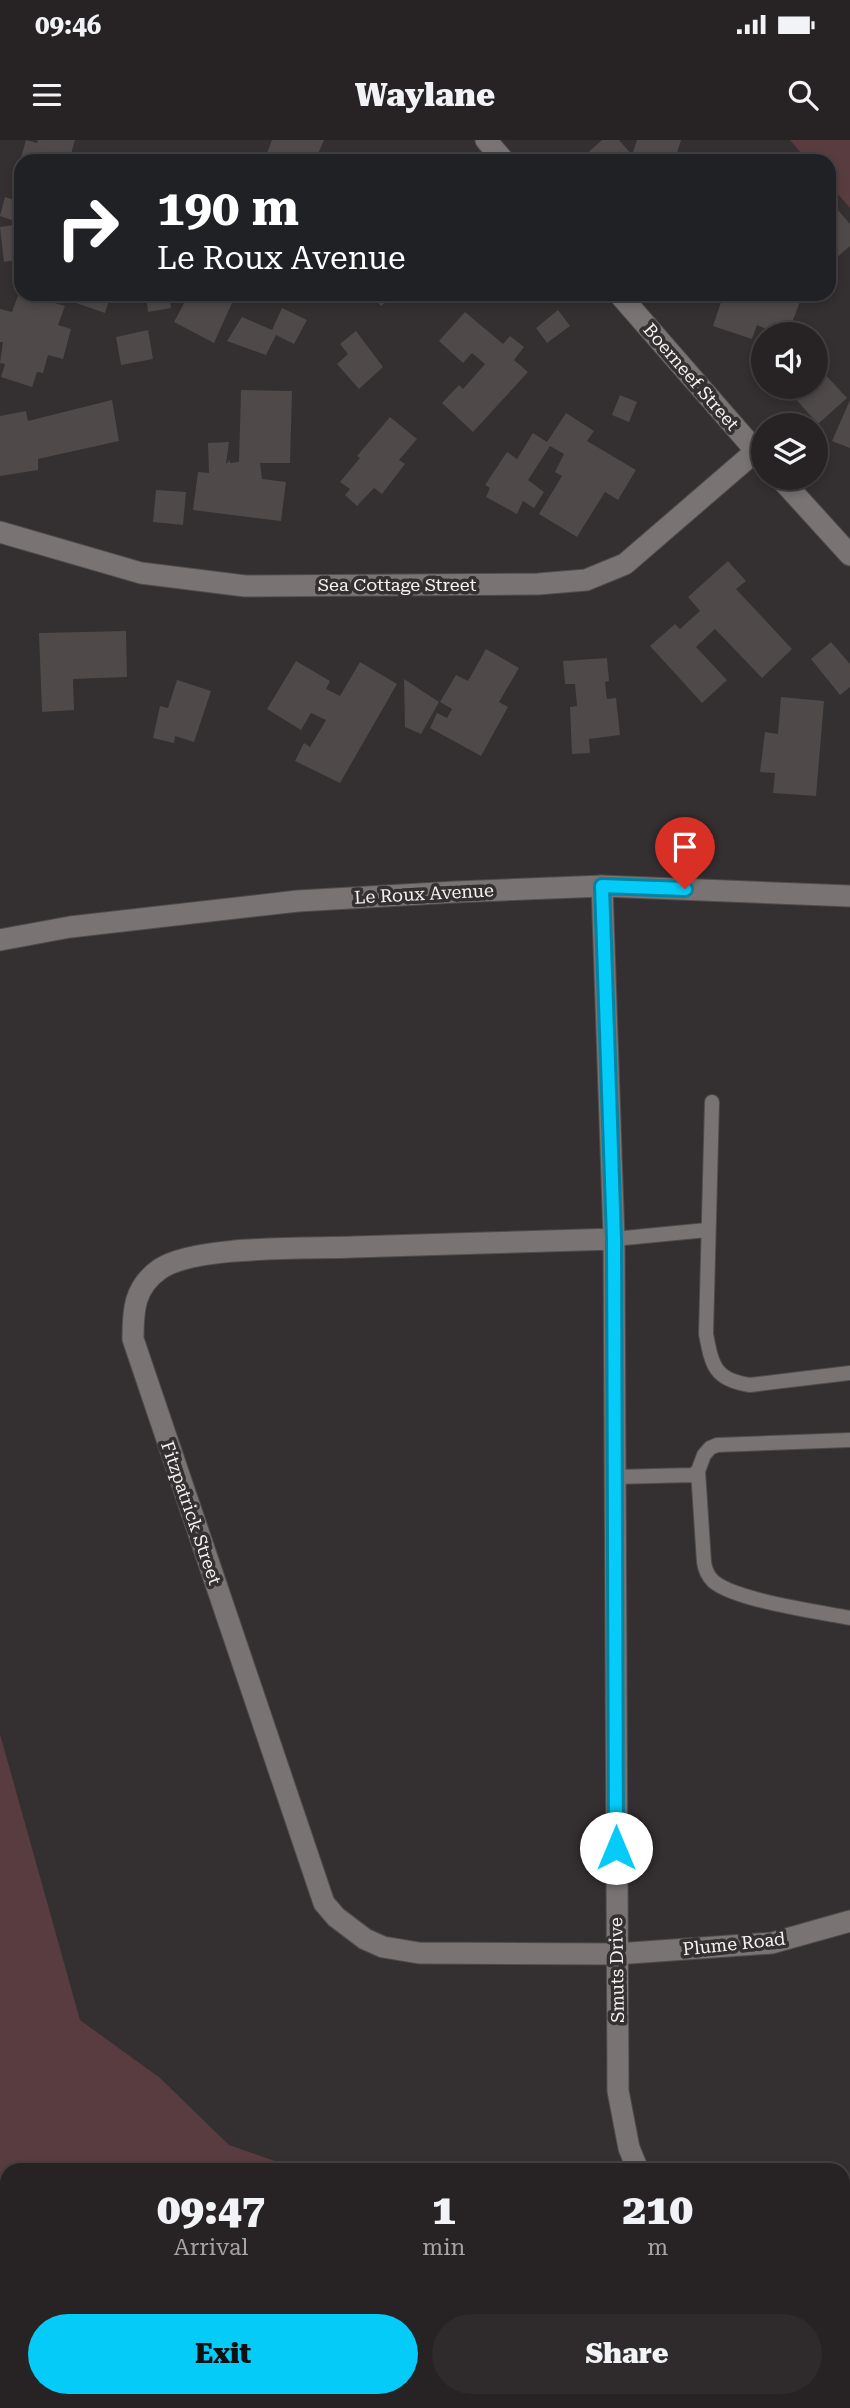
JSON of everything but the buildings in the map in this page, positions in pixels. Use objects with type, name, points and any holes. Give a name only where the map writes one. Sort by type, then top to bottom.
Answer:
[{"type":"street","points":[[486,140],[498,154]]},
{"type":"street","name":"Boerneef Street","points":[[626,301],[751,446]]},
{"type":"street","name":"Sea Cottage Street","points":[[0,532],[141,573],[245,586],[538,584],[586,580],[625,564],[751,462]]},
{"type":"street","points":[[791,490],[850,555]]},
{"type":"street","name":"Le Roux Avenue","points":[[0,940],[70,927],[298,901],[602,886],[850,896]]},
{"type":"street","name":"Smuts Drive","points":[[602,886],[614,1239],[618,2091],[629,2148],[635,2163]]},
{"type":"street","name":"Fitzpatrick Street","points":[[614,1239],[250,1251],[184,1258],[161,1268],[142,1283],[133,1314],[133,1339],[324,1903],[352,1930],[383,1947],[419,1953],[616,1954]]},
{"type":"street","name":"Plume Road","points":[[616,1954],[772,1943],[850,1921]]},
{"type":"lane","points":[[712,1102],[706,1334],[710,1355],[718,1373],[734,1383],[750,1385],[850,1373]]},
{"type":"lane","points":[[614,1239],[707,1230]]},
{"type":"lane","points":[[850,1440],[717,1445],[704,1455],[698,1471],[704,1562],[706,1573],[713,1581],[735,1594],[850,1618]]},
{"type":"lane","points":[[615,1477],[693,1475],[698,1471]]},
{"type":"shaded area","points":[[790,140],[850,140],[850,208],[836,192],[836,154],[802,154]]},
{"type":"shaded area","points":[[0,1734],[80,2020],[160,2078],[229,2145],[281,2163],[0,2163]]},
{"type":"route","points":[[616,1848],[614,1239],[602,886],[685,889]]}]
